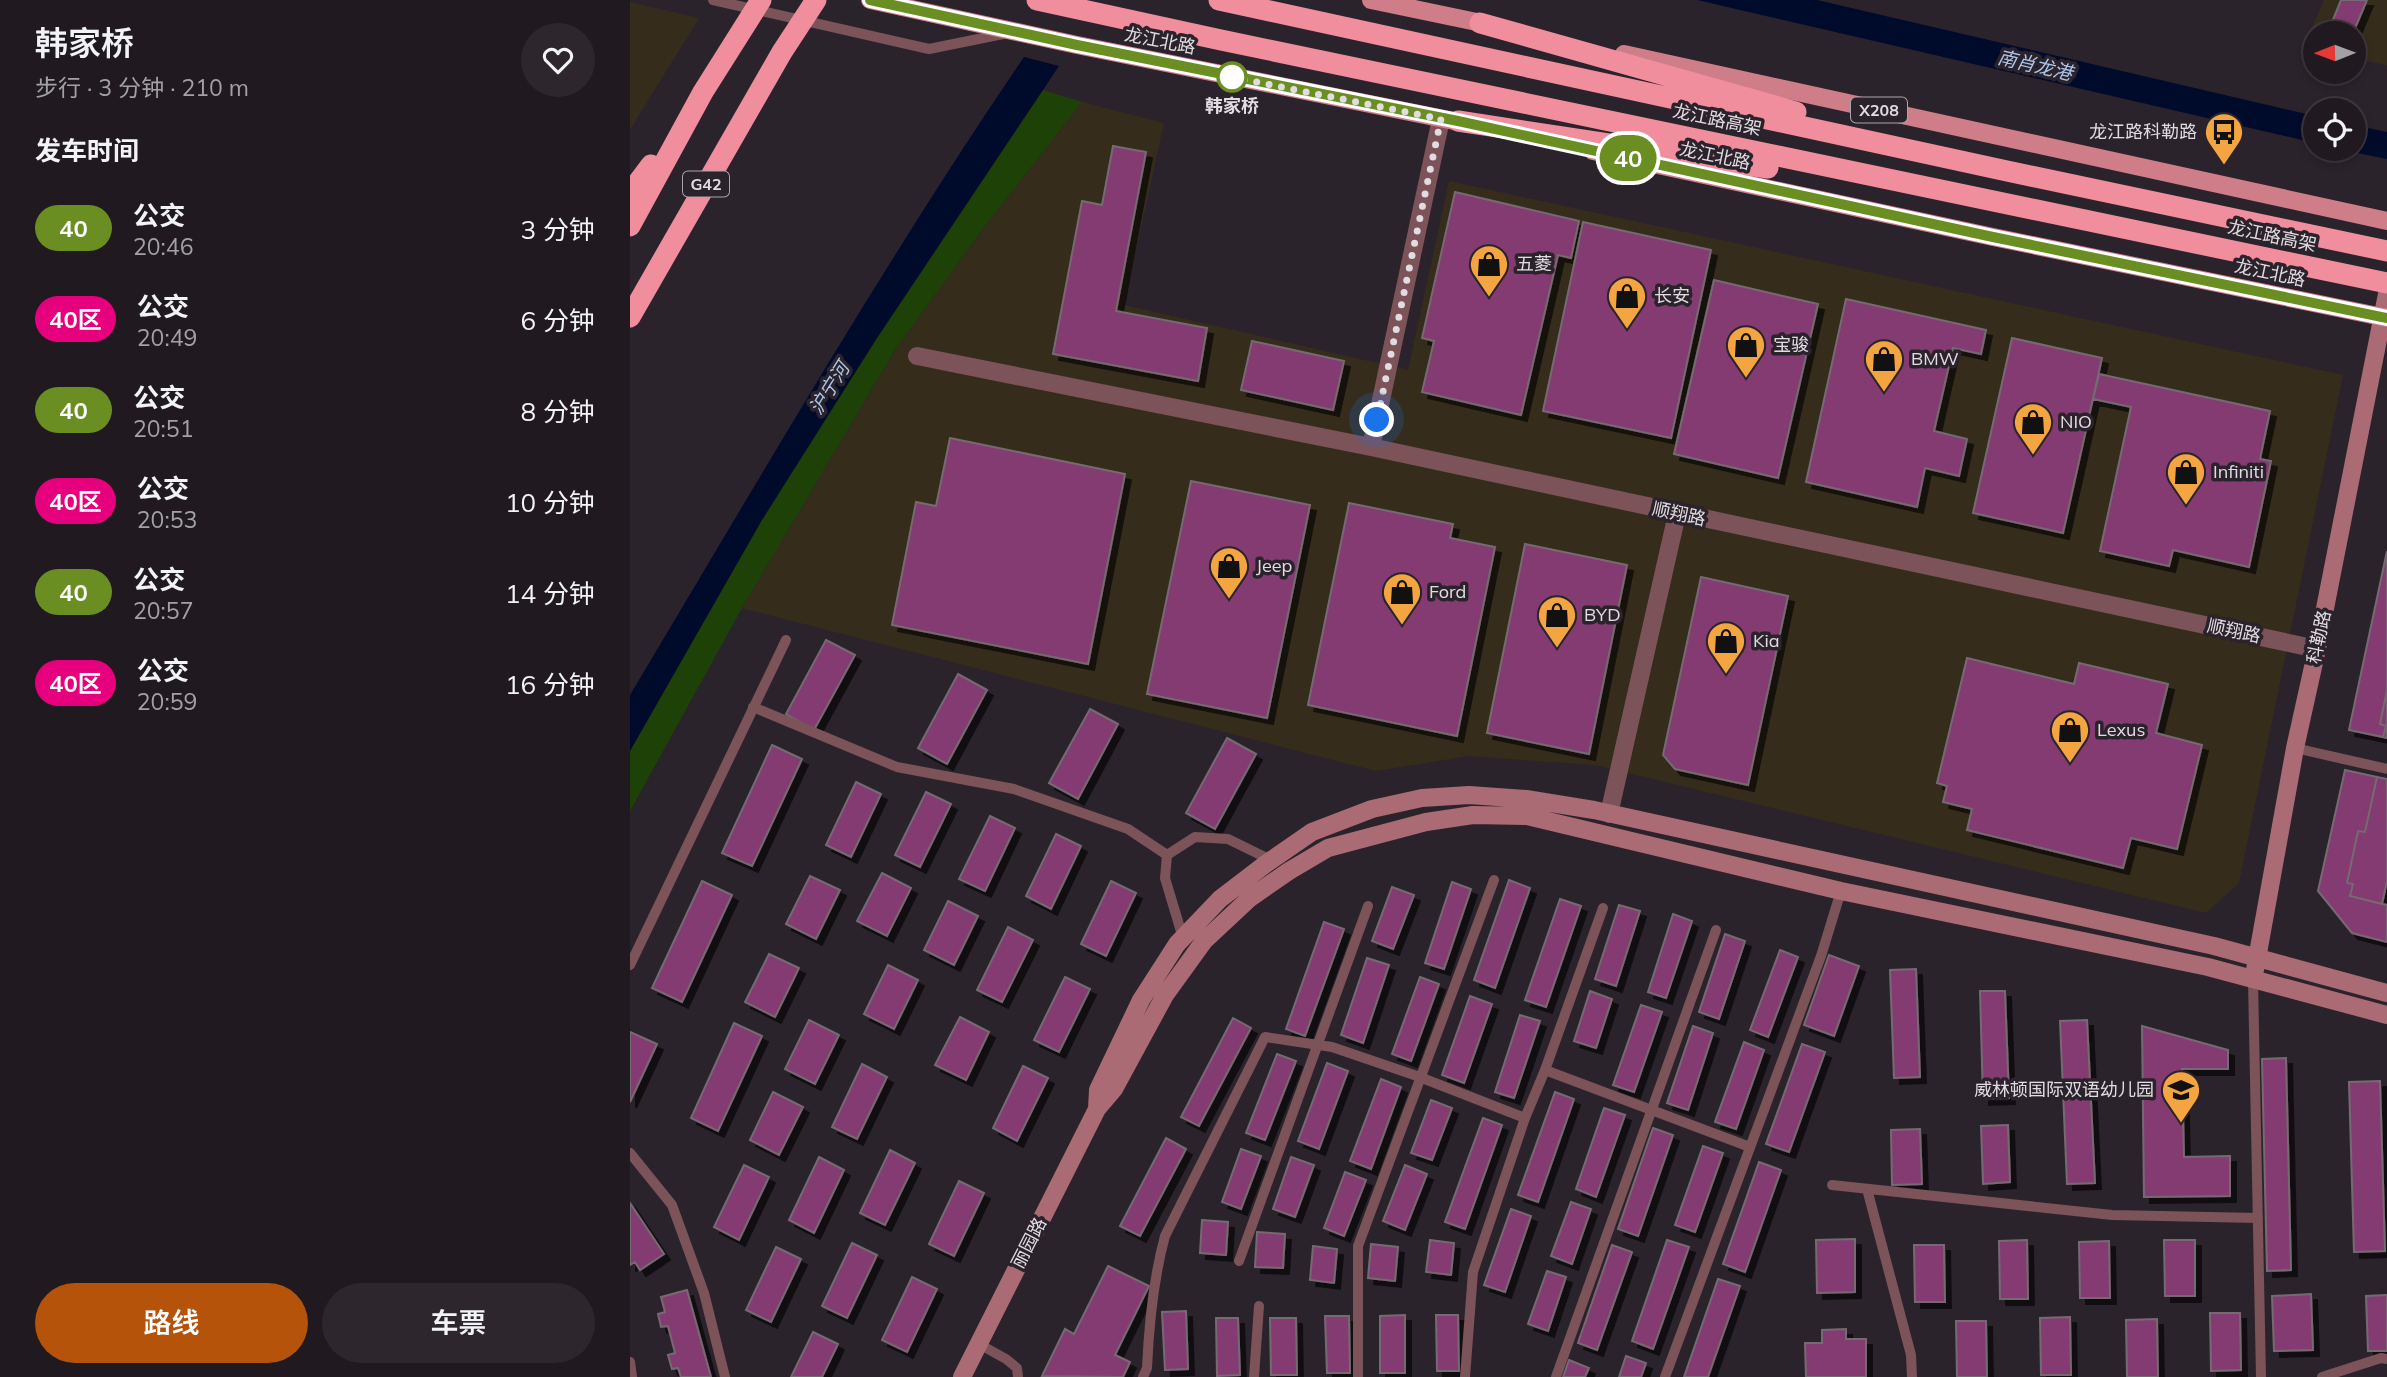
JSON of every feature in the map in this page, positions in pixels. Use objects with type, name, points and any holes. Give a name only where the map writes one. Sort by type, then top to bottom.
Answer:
[{"type":"highway","name":"G42","points":[[630,226],[703,92],[761,0]]},
{"type":"highway","name":"G42","points":[[630,317],[782,52],[816,0]]},
{"type":"highway","name":"龙江路高架","points":[[1037,0],[2387,284]]},
{"type":"highway","name":"龙江路高架","points":[[1219,0],[2387,251]]},
{"type":"highway","points":[[1480,23],[2007,171]]},
{"type":"highway","points":[[630,193],[703,92]]},
{"type":"highway","points":[[1450,120],[1999,202]]},
{"type":"main road","name":"龙江北路","points":[[870,0],[1012,32],[1450,120],[2384,318]]},
{"type":"main road","name":"X208","points":[[1371,0],[2387,220]]},
{"type":"street","points":[[1371,447],[1450,120]]},
{"type":"street","name":"科勒路","points":[[2253,980],[2295,748],[2387,294]]},
{"type":"street","name":"顺翔路","points":[[917,356],[1371,447],[2317,649]]},
{"type":"street","points":[[1609,814],[1677,514]]},
{"type":"street","points":[[1097,1109],[1098,1090],[1141,1000],[1183,938],[1220,899],[1312,832],[1372,809],[1422,798],[1469,795],[1526,799],[1609,814],[2214,946],[2387,992]]},
{"type":"street","points":[[1097,1109],[1114,1088],[1165,995],[1204,941],[1250,898],[1328,848],[1426,822],[1474,815],[1528,816],[1841,891],[2194,965],[2387,1015]]},
{"type":"street","name":"丽园路","points":[[962,1377],[1097,1109]]},
{"type":"lane","points":[[713,0],[929,49],[1012,32]]},
{"type":"lane","points":[[630,965],[786,640]]},
{"type":"lane","points":[[754,707],[897,767],[1014,789],[1128,829],[1167,855]]},
{"type":"lane","points":[[2295,748],[2387,769]]},
{"type":"lane","points":[[1167,855],[1195,837],[1228,839],[1271,860]]},
{"type":"lane","points":[[1167,855],[1165,878],[1183,938]]},
{"type":"lane","points":[[1358,1377],[1358,1246],[1494,880]]},
{"type":"lane","points":[[1665,1377],[1821,956],[1841,891]]},
{"type":"lane","points":[[1239,1261],[1368,906]]},
{"type":"lane","points":[[1465,1377],[1473,1272],[1525,1118],[1603,908]]},
{"type":"lane","points":[[1556,1377],[1716,930]]},
{"type":"lane","points":[[2253,980],[2261,1377]]},
{"type":"lane","points":[[1143,1377],[1147,1368],[1150,1311],[1156,1269],[1165,1236],[1265,1037],[1332,1047],[1421,1077],[1525,1118]]},
{"type":"lane","points":[[1545,1070],[1750,1147]]},
{"type":"lane","points":[[630,1153],[672,1205],[704,1293],[725,1377]]},
{"type":"lane","points":[[1832,1185],[2112,1215],[2258,1218]]},
{"type":"lane","points":[[1867,1189],[1911,1355],[1912,1377]]},
{"type":"lane","points":[[1254,1377],[1259,1306]]},
{"type":"lane","points":[[979,1344],[1017,1368],[1018,1377]]},
{"type":"lane","points":[[2322,1377],[2381,1358],[2387,1359]]},
{"type":"lane","points":[[630,1362],[632,1377]]},
{"type":"shaded area","points":[[2324,0],[2387,0],[2387,65],[2366,61],[2366,21],[2315,21]]},
{"type":"shaded area","points":[[630,2],[699,18],[630,130]]},
{"type":"shaded area","points":[[1082,102],[1164,123],[1124,305],[1408,370],[1449,181],[2343,375],[2239,883],[2206,913],[1595,765],[1468,756],[1376,771],[742,608],[895,350],[982,230]]},
{"type":"green space","points":[[1043,90],[1082,102],[982,230],[895,350],[742,608],[630,811],[630,751],[762,520],[877,338]]},
{"type":"water","name":"南肖龙港","points":[[1697,0],[1817,0],[2303,113],[2303,140]]},
{"type":"water","name":"沪宁河","points":[[1024,57],[1059,66],[877,338],[762,520],[630,751],[630,695],[871,293]]},
{"type":"water","points":[[2366,128],[2387,132],[2387,159],[2366,155]]},
{"type":"building","points":[[2341,0],[2367,0],[2358,21],[2332,21]]},
{"type":"building","points":[[1113,146],[1146,152],[1116,311],[1207,328],[1198,381],[1053,354],[1082,201],[1102,205]]},
{"type":"building","name":"五菱","points":[[1455,192],[1579,221],[1571,258],[1558,255],[1521,415],[1422,392],[1434,341],[1422,338]]},
{"type":"building","name":"长安","points":[[1583,222],[1711,250],[1671,438],[1543,411]]},
{"type":"building","name":"宝骏","points":[[1714,280],[1818,304],[1778,478],[1674,454]]},
{"type":"building","name":"BMW","points":[[1846,299],[1986,330],[1981,354],[1953,348],[1934,431],[1967,439],[1959,476],[1925,468],[1917,507],[1806,482]]},
{"type":"building","name":"NIO","points":[[2012,338],[2102,358],[2063,533],[1973,513]]},
{"type":"building","points":[[1252,341],[1344,361],[1333,410],[1241,390]]},
{"type":"building","name":"Infiniti","points":[[2099,374],[2270,411],[2260,459],[2271,461],[2249,567],[2173,550],[2169,566],[2100,551],[2131,407],[2093,399]]},
{"type":"building","points":[[950,438],[1125,474],[1088,664],[892,625],[916,502],[936,506]]},
{"type":"building","name":"Jeep","points":[[1191,481],[1310,505],[1267,718],[1147,694]]},
{"type":"building","name":"Ford","points":[[1349,503],[1453,524],[1450,538],[1495,547],[1457,736],[1308,705]]},
{"type":"building","name":"BYD","points":[[1525,544],[1627,565],[1589,754],[1487,733]]},
{"type":"building","points":[[2387,551],[2387,690],[2380,724],[2386,726],[2383,737],[2349,730]]},
{"type":"building","name":"Kia","points":[[1701,577],[1788,596],[1748,785],[1675,769],[1663,755]]},
{"type":"building","points":[[826,640],[855,655],[814,730],[786,714]]},
{"type":"building","name":"Lexus","points":[[1967,658],[2074,684],[2079,663],[2168,684],[2156,733],[2202,745],[2177,849],[2131,838],[2123,868],[1967,830],[1972,809],[1943,802],[1947,786],[1937,783]]},
{"type":"building","points":[[958,674],[987,690],[947,764],[918,748]]},
{"type":"building","points":[[2387,690],[2387,738],[2383,737],[2386,726],[2380,724]]},
{"type":"building","points":[[1090,709],[1118,724],[1078,799],[1049,783]]},
{"type":"building","points":[[1227,738],[1256,754],[1215,829],[1186,813]]},
{"type":"building","points":[[772,745],[802,759],[752,866],[722,853]]},
{"type":"building","points":[[2345,770],[2377,777],[2365,832],[2358,831],[2347,883],[2353,884],[2350,896],[2387,905],[2387,942],[2352,933],[2318,891]]},
{"type":"building","points":[[2377,777],[2387,779],[2387,881],[2382,904],[2350,896],[2353,884],[2347,883],[2358,831],[2365,832]]},
{"type":"building","points":[[856,782],[881,794],[851,857],[826,845]]},
{"type":"building","points":[[926,792],[951,804],[920,867],[895,855]]},
{"type":"building","points":[[990,816],[1015,828],[985,891],[959,879]]},
{"type":"building","points":[[1056,834],[1081,846],[1051,909],[1026,896]]},
{"type":"building","points":[[882,873],[911,888],[887,936],[857,921]]},
{"type":"building","points":[[810,876],[840,890],[816,939],[786,924]]},
{"type":"building","points":[[1509,880],[1530,888],[1495,988],[1474,980]]},
{"type":"building","points":[[702,881],[732,895],[682,1002],[652,988]]},
{"type":"building","points":[[1111,881],[1136,893],[1106,956],[1081,944]]},
{"type":"building","points":[[1452,882],[1471,889],[1444,969],[1425,963]]},
{"type":"building","points":[[1392,887],[1414,895],[1393,949],[1372,941]]},
{"type":"building","points":[[1560,899],[1581,906],[1546,1007],[1525,1000]]},
{"type":"building","points":[[948,901],[978,916],[954,965],[924,950]]},
{"type":"building","points":[[1619,905],[1640,911],[1616,986],[1595,979]]},
{"type":"building","points":[[1673,914],[1692,921],[1666,998],[1648,992]]},
{"type":"building","points":[[1324,922],[1344,929],[1305,1036],[1286,1029]]},
{"type":"building","points":[[1008,927],[1033,940],[1002,1002],[977,990]]},
{"type":"building","points":[[1725,934],[1745,941],[1719,1019],[1699,1012]]},
{"type":"building","points":[[1780,950],[1798,957],[1768,1037],[1750,1030]]},
{"type":"building","points":[[769,954],[799,968],[775,1017],[745,1002]]},
{"type":"building","points":[[1829,955],[1859,966],[1834,1036],[1804,1025]]},
{"type":"building","points":[[1367,958],[1389,965],[1363,1043],[1341,1035]]},
{"type":"building","points":[[888,965],[918,980],[894,1029],[864,1014]]},
{"type":"building","points":[[1916,969],[1920,1077],[1894,1078],[1890,970]]},
{"type":"building","points":[[1065,977],[1090,989],[1059,1052],[1034,1040]]},
{"type":"building","points":[[1420,977],[1439,984],[1411,1061],[1392,1054]]},
{"type":"building","points":[[1590,991],[1612,999],[1596,1048],[1574,1041]]},
{"type":"building","points":[[1980,991],[2005,991],[2009,1098],[1983,1099]]},
{"type":"building","points":[[1470,996],[1492,1004],[1464,1083],[1442,1075]]},
{"type":"building","points":[[1641,1005],[1662,1012],[1634,1092],[1613,1085]]},
{"type":"building","points":[[1520,1015],[1540,1021],[1514,1098],[1495,1092]]},
{"type":"building","points":[[960,1017],[989,1032],[966,1080],[935,1065]]},
{"type":"building","points":[[1233,1018],[1251,1028],[1199,1126],[1181,1117]]},
{"type":"building","points":[[809,1020],[839,1035],[815,1084],[785,1069]]},
{"type":"building","points":[[2087,1020],[2095,1183],[2067,1184],[2060,1021]]},
{"type":"building","points":[[734,1023],[762,1036],[718,1131],[691,1118]]},
{"type":"building","points":[[1693,1026],[1713,1033],[1688,1110],[1667,1103]]},
{"type":"building","points":[[2142,1026],[2228,1050],[2228,1069],[2182,1069],[2184,1157],[2230,1156],[2230,1196],[2144,1197]]},
{"type":"building","points":[[630,1032],[657,1044],[630,1102]]},
{"type":"building","points":[[1744,1042],[1764,1050],[1736,1129],[1715,1122]]},
{"type":"building","points":[[1802,1044],[1825,1052],[1789,1152],[1766,1144]]},
{"type":"building","points":[[1277,1054],[1296,1061],[1265,1140],[1246,1133]]},
{"type":"building","points":[[2286,1058],[2291,1270],[2267,1271],[2262,1059]]},
{"type":"building","points":[[1327,1063],[1348,1071],[1319,1149],[1298,1141]]},
{"type":"building","points":[[862,1064],[887,1077],[857,1139],[832,1127]]},
{"type":"building","points":[[1023,1066],[1048,1078],[1017,1141],[993,1128]]},
{"type":"building","points":[[1381,1079],[1401,1087],[1371,1169],[1350,1161]]},
{"type":"building","points":[[2380,1081],[2385,1251],[2354,1252],[2349,1082]]},
{"type":"building","points":[[773,1092],[803,1107],[779,1155],[750,1140]]},
{"type":"building","points":[[1555,1092],[1574,1099],[1538,1202],[1518,1195]]},
{"type":"building","points":[[1431,1100],[1452,1108],[1432,1160],[1411,1153]]},
{"type":"building","points":[[1604,1108],[1625,1115],[1596,1197],[1576,1189]]},
{"type":"building","points":[[1483,1118],[1502,1125],[1465,1229],[1445,1222]]},
{"type":"building","points":[[2008,1125],[2010,1182],[1983,1184],[1981,1126]]},
{"type":"building","points":[[1653,1128],[1673,1135],[1638,1236],[1618,1229]]},
{"type":"building","points":[[1920,1129],[1922,1184],[1892,1185],[1891,1130]]},
{"type":"building","points":[[1166,1138],[1186,1149],[1140,1236],[1120,1226]]},
{"type":"building","points":[[1703,1146],[1723,1153],[1695,1232],[1675,1225]]},
{"type":"building","points":[[1241,1149],[1261,1156],[1241,1209],[1222,1202]]},
{"type":"building","points":[[890,1150],[915,1163],[885,1225],[860,1213]]},
{"type":"building","points":[[819,1157],[844,1170],[814,1233],[789,1220]]},
{"type":"building","points":[[1291,1157],[1314,1165],[1295,1217],[1273,1209]]},
{"type":"building","points":[[1759,1162],[1781,1170],[1745,1272],[1723,1264]]},
{"type":"building","points":[[744,1165],[769,1177],[739,1240],[714,1227]]},
{"type":"building","points":[[1405,1165],[1427,1174],[1405,1230],[1383,1221]]},
{"type":"building","points":[[1345,1172],[1366,1180],[1344,1236],[1324,1228]]},
{"type":"building","points":[[959,1181],[984,1193],[954,1256],[929,1244]]},
{"type":"building","points":[[1571,1202],[1591,1209],[1572,1264],[1551,1256]]},
{"type":"building","points":[[630,1203],[664,1254],[640,1270],[635,1262],[630,1265]]},
{"type":"building","points":[[1511,1209],[1531,1216],[1505,1292],[1484,1285]]},
{"type":"building","points":[[1202,1220],[1228,1222],[1226,1255],[1200,1253]]},
{"type":"building","points":[[1257,1232],[1285,1234],[1283,1268],[1255,1267]]},
{"type":"building","points":[[1855,1239],[1855,1292],[1817,1293],[1816,1240]]},
{"type":"building","points":[[1430,1240],[1454,1243],[1451,1275],[1426,1272]]},
{"type":"building","points":[[1667,1240],[1689,1247],[1653,1349],[1632,1341]]},
{"type":"building","points":[[2027,1240],[2028,1299],[2000,1299],[1999,1241]]},
{"type":"building","points":[[2164,1240],[2195,1240],[2195,1296],[2165,1296]]},
{"type":"building","points":[[2109,1241],[2110,1298],[2080,1298],[2079,1242]]},
{"type":"building","points":[[852,1243],[877,1255],[847,1318],[822,1306]]},
{"type":"building","points":[[1371,1244],[1398,1247],[1395,1281],[1368,1278]]},
{"type":"building","points":[[1612,1245],[1632,1252],[1597,1350],[1578,1343]]},
{"type":"building","points":[[1914,1245],[1944,1245],[1945,1302],[1915,1302]]},
{"type":"building","points":[[1313,1246],[1337,1249],[1334,1283],[1310,1280]]},
{"type":"building","points":[[776,1247],[801,1259],[771,1322],[746,1310]]},
{"type":"building","points":[[1108,1266],[1149,1286],[1115,1355],[1130,1362],[1123,1377],[1042,1376],[1065,1329],[1074,1334]]},
{"type":"building","points":[[1547,1271],[1566,1277],[1548,1331],[1528,1324]]},
{"type":"building","points":[[912,1277],[937,1289],[907,1352],[882,1340]]},
{"type":"building","points":[[1718,1279],[1740,1286],[1708,1377],[1684,1377]]},
{"type":"building","points":[[687,1290],[711,1377],[681,1377],[678,1368],[672,1369],[668,1355],[675,1353],[668,1326],[661,1327],[658,1314],[665,1312],[661,1297]]},
{"type":"building","points":[[2311,1294],[2313,1350],[2274,1351],[2272,1296]]},
{"type":"building","points":[[2387,1295],[2387,1351],[2368,1351],[2366,1296]]},
{"type":"building","points":[[1186,1311],[1188,1369],[1165,1370],[1162,1312]]},
{"type":"building","points":[[2210,1313],[2240,1313],[2241,1370],[2211,1371]]},
{"type":"building","points":[[1405,1315],[1405,1373],[1380,1373],[1380,1316]]},
{"type":"building","points":[[1436,1315],[1458,1315],[1459,1371],[1437,1371]]},
{"type":"building","points":[[1325,1316],[1349,1316],[1350,1373],[1327,1373]]},
{"type":"building","points":[[2070,1317],[2071,1375],[2041,1375],[2040,1318]]},
{"type":"building","points":[[1216,1318],[1238,1318],[1240,1375],[1217,1376]]},
{"type":"building","points":[[1270,1318],[1296,1318],[1297,1375],[1271,1375]]},
{"type":"building","points":[[2157,1319],[2158,1377],[2127,1377],[2126,1320]]},
{"type":"building","points":[[1956,1321],[1986,1321],[1987,1377],[1957,1377]]},
{"type":"building","points":[[1846,1329],[1846,1339],[1866,1339],[1866,1377],[1806,1377],[1805,1343],[1822,1343],[1822,1330]]},
{"type":"building","points":[[813,1332],[838,1344],[822,1377],[791,1377]]},
{"type":"building","points":[[1626,1356],[1646,1363],[1641,1377],[1619,1377]]},
{"type":"building","points":[[1569,1360],[1589,1368],[1585,1377],[1563,1377]]},
{"type":"bus line","name":"40","points":[[870,0],[1012,32],[1458,121],[1993,237],[2387,318]]},
{"type":"place","name":"韩家桥","points":[[1232,77]]},
{"type":"place","name":"龙江路科勒路","points":[[2224,166]]},
{"type":"place","name":"五菱","points":[[1489,298]]},
{"type":"place","name":"长安","points":[[1627,330]]},
{"type":"place","name":"宝骏","points":[[1746,379]]},
{"type":"place","name":"BMW","points":[[1884,393]]},
{"type":"place","name":"NIO","points":[[2033,456]]},
{"type":"place","name":"Infiniti","points":[[2186,506]]},
{"type":"place","name":"Jeep","points":[[1229,600]]},
{"type":"place","name":"Ford","points":[[1402,626]]},
{"type":"place","name":"BYD","points":[[1557,649]]},
{"type":"place","name":"Kia","points":[[1726,675]]},
{"type":"place","name":"Lexus","points":[[2070,764]]},
{"type":"place","name":"威林顿国际双语幼儿园","points":[[2181,1124]]},
{"type":"route","points":[[1232,77],[1441,119],[1377,420]]}]
